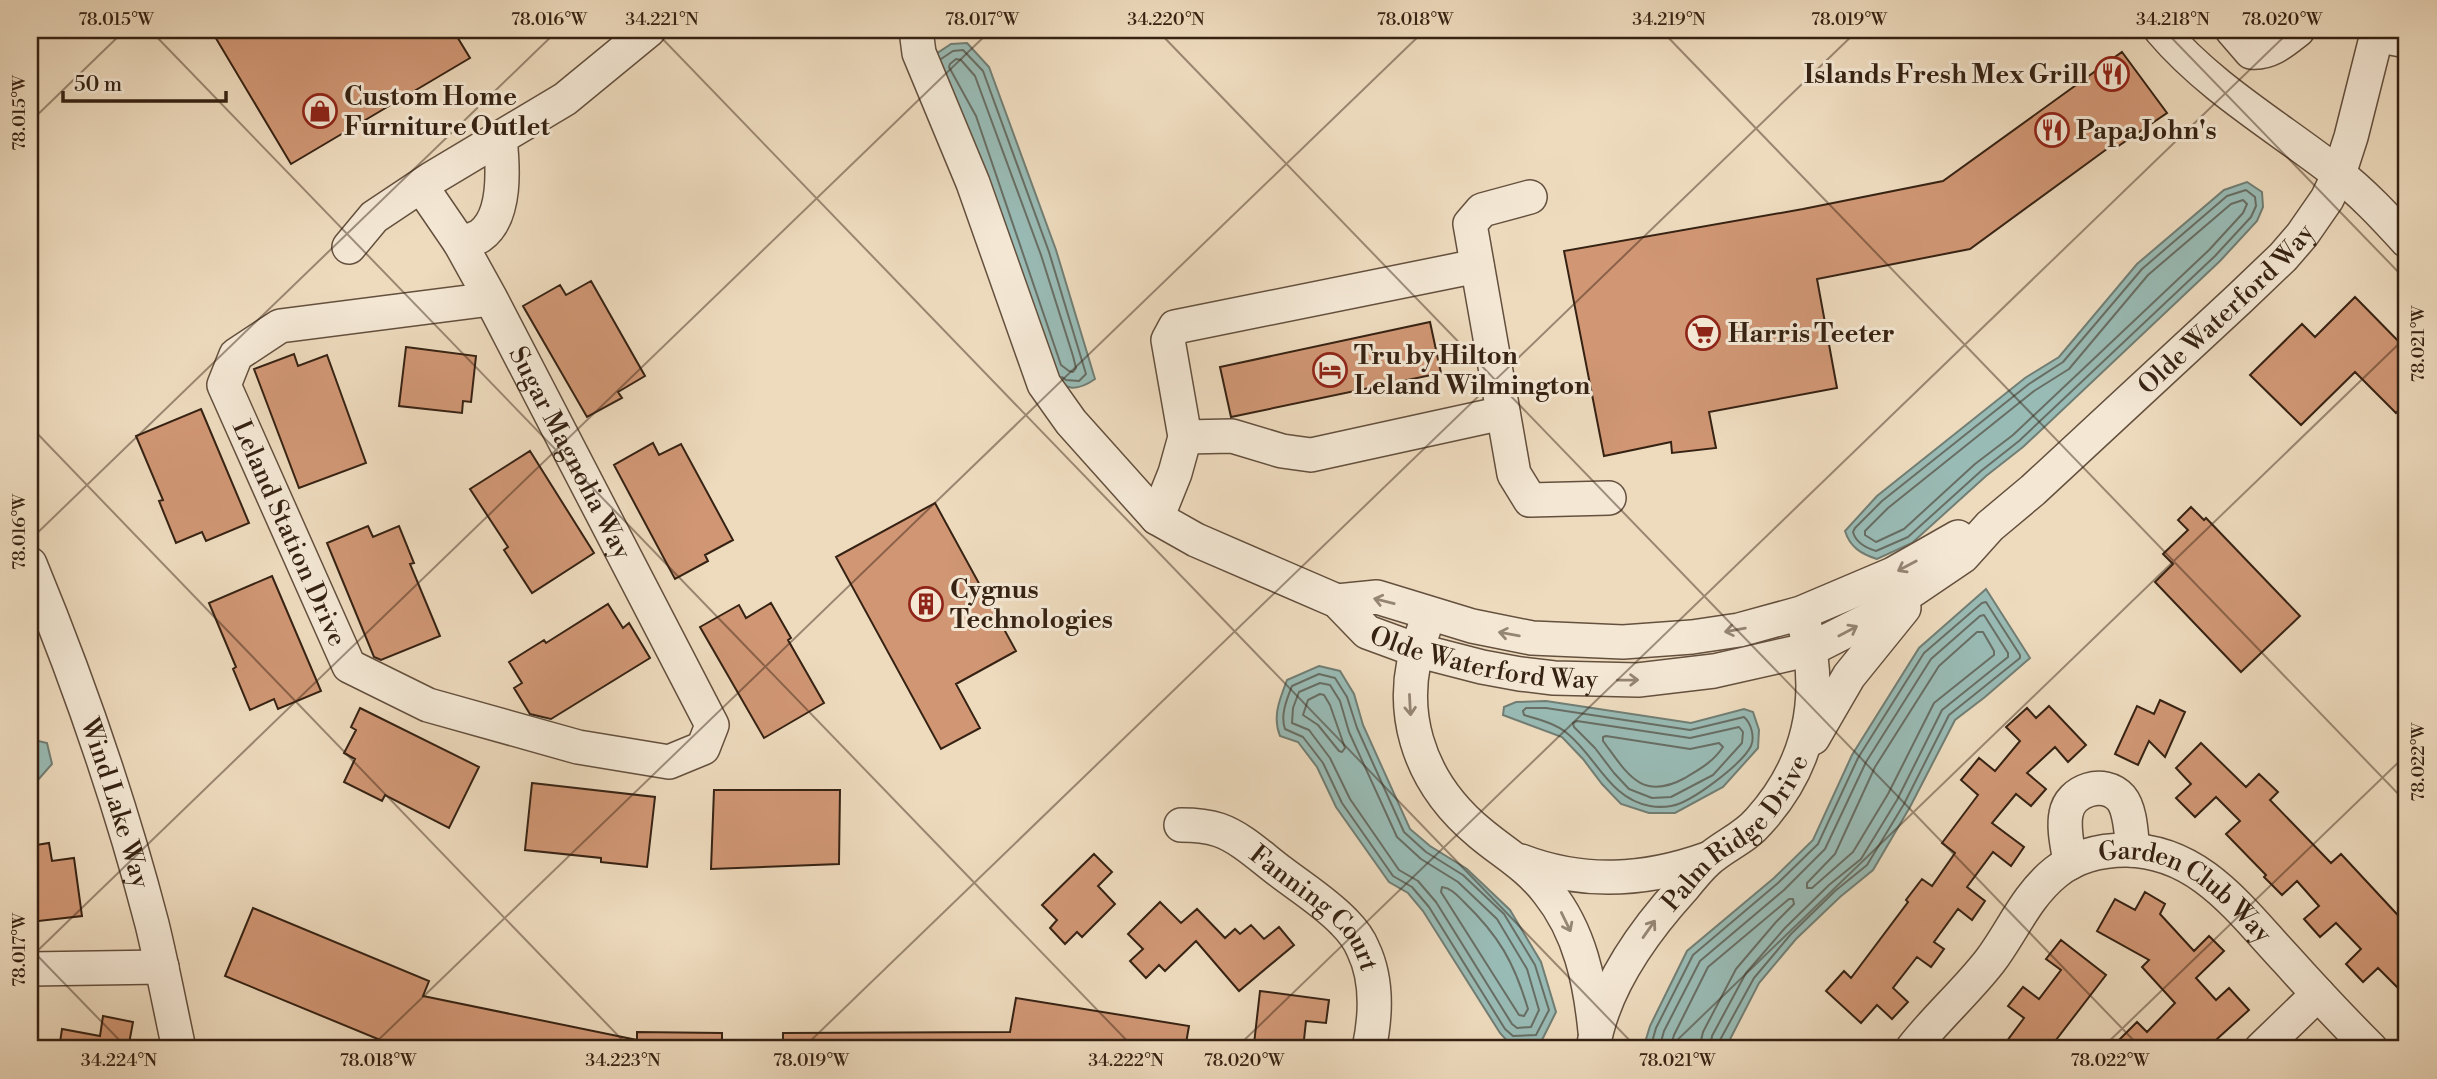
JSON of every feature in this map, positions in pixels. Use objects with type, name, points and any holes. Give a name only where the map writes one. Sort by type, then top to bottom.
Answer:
[{"type":"street","points":[[349,247],[374,217],[565,99],[649,30]]},
{"type":"street","points":[[916,30],[919,53],[973,183],[1044,384],[1071,422],[1157,518],[1196,540],[1337,601]]},
{"type":"street","points":[[2161,30],[2194,65],[2339,174],[2407,241]]},
{"type":"street","points":[[2232,30],[2251,52],[2259,53],[2276,47],[2298,30]]},
{"type":"street","name":"Olde Waterford Way","points":[[1337,601],[1367,632],[1416,650],[1520,674],[1601,680],[1638,680],[1704,673],[1752,664],[1811,649],[1870,620],[1964,556],[1990,526],[2060,466],[2283,257],[2315,218],[2339,174],[2384,34]]},
{"type":"street","points":[[460,243],[481,235],[497,213],[503,173],[500,138]]},
{"type":"street","name":"Sugar Magnolia Way","points":[[421,186],[460,243],[491,299],[712,725]]},
{"type":"street","points":[[1530,197],[1482,210],[1470,224],[1514,474],[1530,500],[1609,498]]},
{"type":"street","points":[[1157,518],[1175,473],[1185,438],[1168,340],[1175,327],[1477,266]]},
{"type":"street","name":"Leland Station Drive","points":[[491,299],[279,326],[236,355],[224,385],[349,666],[428,705],[578,747],[656,760],[669,762],[703,748],[712,725]]},
{"type":"street","points":[[1185,438],[1232,436],[1282,451],[1311,455],[1503,413]]},
{"type":"street","name":"Olde Waterford Way","points":[[1337,601],[1377,597],[1430,615],[1532,638],[1623,642],[1692,637],[1739,630],[1801,613],[1893,574],[1954,539],[1990,526]]},
{"type":"street","name":"Wind Lake Way","points":[[30,564],[59,634],[116,799],[162,967],[179,1049]]},
{"type":"street","points":[[1804,752],[1849,676],[1901,611],[1931,580]]},
{"type":"street","name":"Palm Ridge Drive","points":[[1595,1041],[1618,978],[1640,941],[1665,907],[1709,858],[1758,823],[1804,752],[1814,673],[1811,649],[1801,613]]},
{"type":"street","name":"Palm Ridge Drive","points":[[1430,615],[1416,650],[1411,675],[1409,708],[1419,747],[1429,770],[1450,803],[1481,834],[1519,861],[1549,894],[1564,916],[1587,974],[1595,1041]]},
{"type":"street","points":[[2070,863],[2066,810],[2078,796],[2095,788],[2113,792],[2126,807],[2133,850]]},
{"type":"street","name":"Fanning Court","points":[[1181,825],[1199,825],[1219,830],[1238,840],[1326,906],[1354,933],[1371,971],[1374,988],[1369,1049]]},
{"type":"street","name":"Garden Club Way","points":[[1912,1049],[1990,961],[2024,908],[2044,883],[2070,863],[2109,850],[2156,853],[2180,860],[2216,886],[2371,1049]]},
{"type":"street","points":[[1519,861],[1563,874],[1607,879],[1665,872],[1709,858]]},
{"type":"street","points":[[30,969],[162,967]]},
{"type":"street","points":[[2261,1049],[2318,994]]},
{"type":"water","points":[[967,43],[989,67],[1056,250],[1095,379],[1076,388],[1066,386],[1048,375],[933,56],[951,44]]},
{"type":"water","points":[[2247,182],[2262,192],[2263,207],[2257,221],[2220,261],[2023,447],[1986,476],[1912,543],[1877,559],[1853,546],[1845,531],[1877,496],[2025,378],[2059,357],[2137,264],[2224,190]]},
{"type":"water","points":[[1986,589],[2030,658],[1955,720],[1910,807],[1873,870],[1796,939],[1759,983],[1725,1049],[1643,1049],[1650,1026],[1687,951],[1774,878],[1813,840],[1852,755],[1919,648]]},
{"type":"water","points":[[1319,666],[1340,671],[1354,694],[1363,725],[1410,829],[1430,846],[1467,869],[1510,910],[1541,962],[1556,1012],[1541,1042],[1509,1043],[1500,1033],[1423,911],[1408,893],[1389,882],[1336,807],[1317,767],[1298,742],[1280,736],[1277,715],[1287,680]]},
{"type":"water","points":[[1546,701],[1691,723],[1744,709],[1753,712],[1759,730],[1758,748],[1723,787],[1675,813],[1649,813],[1621,804],[1562,737],[1503,715],[1504,707],[1516,702]]},
{"type":"water","points":[[30,739],[47,743],[52,764],[37,781],[30,783]]},
{"type":"building","name":"Custom Home Furniture Outlet","points":[[211,30],[453,30],[470,58],[291,164]]},
{"type":"building","name":"Harris Teeter","points":[[2122,52],[2167,113],[2114,149],[2111,146],[1970,249],[1817,279],[1837,388],[1709,412],[1716,448],[1672,453],[1671,442],[1604,456],[1564,251],[1803,209],[1943,181]]},
{"type":"building","points":[[591,281],[645,376],[618,392],[622,398],[587,417],[523,306],[560,285],[566,295]]},
{"type":"building","points":[[2355,297],[2407,350],[2407,402],[2396,413],[2355,372],[2301,425],[2250,375],[2302,324],[2315,337]]},
{"type":"building","name":"Tru by Hilton Leland Wilmington","points":[[1430,322],[1441,373],[1231,417],[1220,367]]},
{"type":"building","points":[[406,347],[476,356],[471,402],[463,401],[462,413],[399,406]]},
{"type":"building","points":[[294,354],[298,366],[327,355],[366,463],[299,488],[254,369]]},
{"type":"building","points":[[201,409],[249,523],[206,541],[202,532],[176,543],[159,501],[163,500],[136,436]]},
{"type":"building","points":[[653,443],[659,455],[681,444],[733,540],[705,555],[708,561],[675,579],[614,465]]},
{"type":"building","points":[[530,451],[594,553],[532,593],[504,550],[508,547],[470,489]]},
{"type":"building","name":"Cygnus Technologies","points":[[935,503],[1016,651],[956,684],[980,728],[941,749],[836,557]]},
{"type":"building","points":[[2191,507],[2204,520],[2206,518],[2300,616],[2241,672],[2155,582],[2173,564],[2163,554],[2188,530],[2178,520]]},
{"type":"building","points":[[368,526],[373,537],[399,526],[414,563],[410,564],[440,636],[381,660],[374,657],[327,543]]},
{"type":"building","points":[[272,576],[321,691],[278,709],[274,699],[250,710],[233,669],[236,667],[209,603]]},
{"type":"building","points":[[771,603],[791,638],[788,640],[824,703],[764,738],[700,627],[739,605],[746,618]]},
{"type":"building","points":[[608,604],[623,628],[629,623],[650,658],[551,719],[530,714],[514,688],[522,683],[509,662],[544,640],[546,643]]},
{"type":"building","points":[[2160,700],[2185,712],[2165,757],[2149,741],[2138,765],[2115,754],[2137,706],[2154,714]]},
{"type":"building","points":[[2049,706],[2086,745],[2068,762],[2055,747],[2027,773],[2046,789],[2031,806],[2016,794],[1992,823],[2024,847],[2011,866],[1993,852],[1967,887],[1985,901],[1972,920],[1958,909],[1934,942],[1944,949],[1931,967],[1917,957],[1893,988],[1908,1002],[1892,1019],[1877,1005],[1861,1023],[1826,991],[1844,971],[1851,978],[1922,879],[1932,886],[1955,853],[1942,843],[1978,795],[1961,780],[1979,758],[1995,771],[2020,741],[2006,727],[2027,708],[2036,718]]},
{"type":"building","points":[[360,708],[479,767],[449,828],[385,795],[382,801],[344,782],[355,759],[344,753],[356,730],[351,727]]},
{"type":"building","points":[[2201,743],[2246,787],[2259,774],[2278,792],[2270,800],[2331,863],[2341,854],[2407,925],[2407,997],[2378,968],[2363,982],[2346,964],[2361,949],[2336,923],[2320,937],[2304,919],[2319,906],[2297,881],[2282,895],[2264,877],[2266,875],[2226,834],[2240,821],[2216,797],[2195,817],[2176,798],[2191,784],[2176,768]]},
{"type":"building","points":[[532,783],[655,797],[647,867],[601,862],[601,858],[525,850]]},
{"type":"building","points":[[714,790],[840,790],[839,864],[711,869]]},
{"type":"building","points":[[49,843],[52,861],[74,858],[82,916],[30,922],[30,846]]},
{"type":"building","points":[[1094,854],[1112,872],[1098,886],[1115,904],[1082,937],[1077,932],[1065,944],[1050,928],[1057,920],[1042,905]]},
{"type":"building","points":[[2145,892],[2165,904],[2160,914],[2194,951],[2209,936],[2224,951],[2196,978],[2216,1000],[2229,988],[2249,1010],[2206,1049],[2110,1049],[2137,1022],[2147,1032],[2175,1003],[2142,967],[2149,960],[2097,931],[2115,899],[2135,910]]},
{"type":"building","points":[[1160,902],[1181,923],[1197,909],[1225,938],[1235,929],[1240,934],[1251,925],[1264,939],[1279,927],[1294,945],[1239,991],[1196,941],[1165,971],[1159,965],[1146,978],[1130,961],[1143,949],[1128,934]]},
{"type":"building","points":[[253,908],[429,981],[423,996],[637,1040],[637,1032],[722,1033],[722,1049],[402,1049],[225,976]]},
{"type":"building","points":[[2061,940],[2106,975],[2049,1049],[2001,1049],[2024,1018],[2008,1006],[2023,987],[2039,999],[2061,970],[2046,959]]},
{"type":"building","points":[[1260,991],[1329,1000],[1326,1023],[1306,1021],[1303,1049],[1254,1044]]},
{"type":"building","points":[[1016,998],[1189,1026],[1185,1049],[783,1049],[783,1033],[1010,1032]]},
{"type":"building","points":[[103,1016],[133,1022],[128,1049],[59,1049],[62,1029],[100,1036]]},
{"type":"place","name":"Islands Fresh Mex Grill","points":[[2112,74]]},
{"type":"place","name":"Custom Home Furniture Outlet","points":[[320,111]]},
{"type":"place","name":"Papa John's","points":[[2052,130]]},
{"type":"place","name":"Harris Teeter","points":[[1703,333]]},
{"type":"place","name":"Tru by Hilton Leland Wilmington","points":[[1330,370]]},
{"type":"place","name":"Cygnus Technologies","points":[[926,604]]}]
